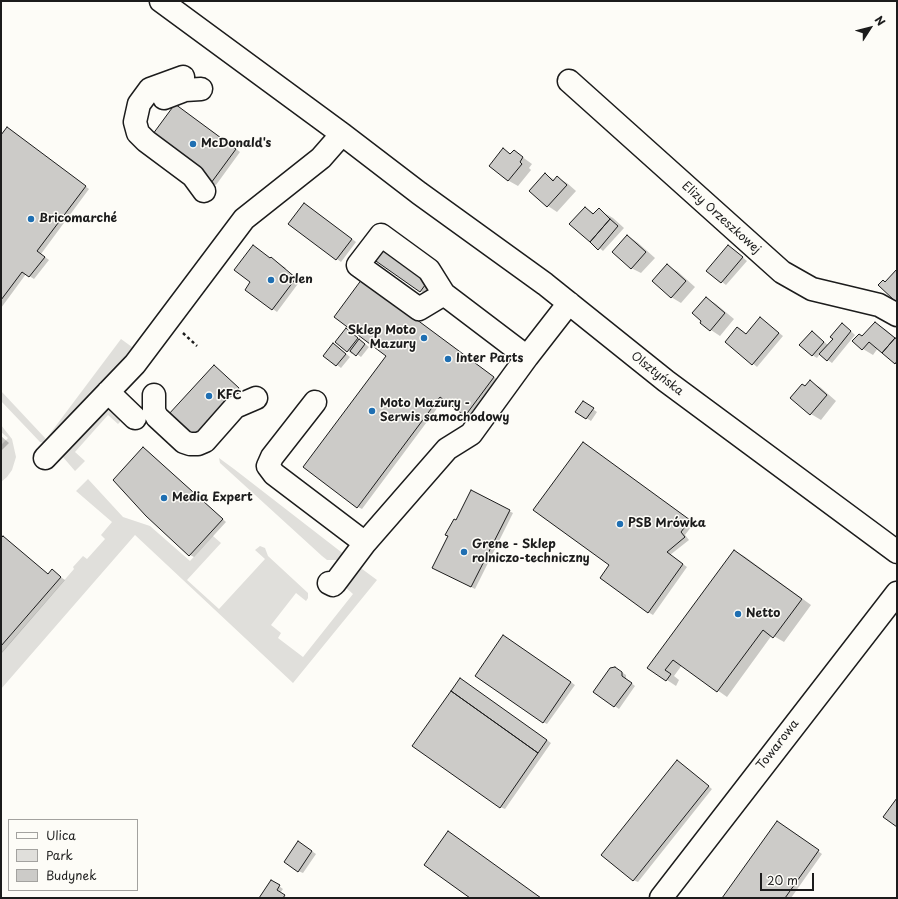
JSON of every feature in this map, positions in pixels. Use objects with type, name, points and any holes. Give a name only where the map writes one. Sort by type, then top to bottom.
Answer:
[{"type":"street","name":"Olsztyńska","points":[[161,1],[342,134],[419,193],[545,284],[666,381],[897,552]]},
{"type":"street","points":[[183,77],[150,89],[139,104],[135,122],[138,133],[146,141],[193,176],[204,191]]},
{"type":"street","name":"Elizy Orzeszkowej","points":[[569,81],[782,272],[812,289],[879,306],[897,315]]},
{"type":"street","points":[[139,104],[157,101],[185,90],[201,89]]},
{"type":"street","points":[[45,458],[135,364],[244,219],[321,158],[342,134]]},
{"type":"street","points":[[444,294],[527,356]]},
{"type":"street","points":[[329,583],[334,584],[365,543],[447,449],[471,434],[527,356],[569,303]]},
{"type":"street","points":[[108,392],[135,418]]},
{"type":"street","points":[[154,395],[154,411],[157,417],[184,442],[190,444],[198,444],[205,441],[235,407],[256,398]]},
{"type":"street","points":[[315,402],[272,457],[268,466],[274,474],[365,543]]},
{"type":"street","name":"Towarowa","points":[[660,898],[897,593]]},
{"type":"green space","points":[[186,276],[188,279],[131,352],[56,434],[45,443],[40,442],[1,401],[1,391],[46,439],[121,339],[132,347]]},
{"type":"green space","points":[[105,410],[113,410],[120,418],[120,422],[118,424],[108,415],[75,452],[85,461],[75,471],[62,456]]},
{"type":"green space","points":[[1,425],[12,439],[16,457],[12,470],[1,482],[1,445],[8,438],[1,432]]},
{"type":"green space","points":[[219,458],[345,555],[338,560],[327,560],[220,463]]},
{"type":"green space","points":[[88,479],[123,517],[150,526],[190,561],[213,536],[221,543],[187,580],[219,609],[265,559],[255,550],[260,546],[265,548],[268,556],[308,593],[308,598],[306,601],[296,593],[271,625],[281,633],[278,638],[303,657],[353,594],[343,585],[358,566],[377,580],[293,683],[135,535],[1,689],[1,653],[74,569],[73,567],[83,556],[87,559],[105,539],[101,535],[112,522],[76,491]]},
{"type":"building","name":"McDonald's","points":[[175,104],[236,149],[211,183],[150,138]]},
{"type":"building","name":"Bricomarché","points":[[7,127],[86,186],[37,251],[45,257],[29,277],[22,272],[1,300],[1,135]]},
{"type":"building","points":[[503,148],[510,154],[514,150],[523,157],[520,162],[522,164],[508,181],[489,166]]},
{"type":"building","points":[[545,173],[553,181],[557,176],[567,185],[547,207],[529,191]]},
{"type":"building","points":[[304,203],[352,239],[336,260],[288,224]]},
{"type":"building","points":[[585,207],[593,214],[599,208],[610,219],[590,242],[569,224]]},
{"type":"building","points":[[610,219],[618,226],[598,250],[590,242]]},
{"type":"building","points":[[627,235],[646,252],[631,269],[612,252]]},
{"type":"building","name":"Orlen","points":[[253,245],[270,258],[271,257],[296,278],[272,310],[245,290],[250,282],[234,270]]},
{"type":"building","points":[[728,245],[743,257],[721,283],[706,271]]},
{"type":"building","points":[[381,247],[428,281],[420,292],[373,259]]},
{"type":"building","points":[[667,264],[686,281],[671,298],[652,281]]},
{"type":"building","points":[[897,269],[897,299],[895,301],[878,285],[883,280],[885,282]]},
{"type":"building","points":[[362,279],[494,377],[465,416],[440,397],[357,508],[303,467],[386,356],[334,317]]},
{"type":"building","points":[[706,297],[725,313],[710,331],[700,323],[701,321],[692,313]]},
{"type":"building","points":[[760,317],[779,333],[752,365],[725,342],[737,327],[746,334]]},
{"type":"building","points":[[875,322],[895,338],[882,353],[869,342],[862,350],[852,341],[859,334],[862,336]]},
{"type":"building","points":[[842,323],[851,331],[827,361],[819,354],[833,339],[830,337]]},
{"type":"building","points":[[346,328],[358,338],[347,352],[335,342]]},
{"type":"building","points":[[812,331],[824,342],[812,356],[799,345]]},
{"type":"building","points":[[895,338],[897,339],[897,361],[895,364],[882,353]]},
{"type":"building","points":[[359,339],[365,344],[356,356],[350,351]]},
{"type":"building","points":[[333,343],[346,354],[336,366],[323,356]]},
{"type":"building","name":"KFC","points":[[214,365],[239,388],[193,438],[168,415]]},
{"type":"building","points":[[810,380],[827,395],[810,415],[790,398],[802,384],[805,386]]},
{"type":"building","points":[[583,401],[594,408],[586,419],[575,412]]},
{"type":"building","name":"PSB Mrówka","points":[[583,442],[690,520],[681,532],[685,537],[667,552],[683,564],[648,613],[600,578],[609,565],[533,510]]},
{"type":"building","name":"Media Expert","points":[[143,447],[223,519],[189,556],[146,516],[113,480]]},
{"type":"building","name":"Grene - Sklep rolniczo-techniczny","points":[[471,490],[510,510],[471,587],[432,568],[448,536],[445,535],[454,519],[456,520]]},
{"type":"building","points":[[3,536],[48,574],[52,569],[61,577],[1,646],[1,538]]},
{"type":"building","name":"Netto","points":[[734,550],[802,599],[773,638],[763,630],[717,692],[673,660],[665,670],[671,674],[666,681],[647,668]]},
{"type":"building","points":[[503,635],[571,682],[543,723],[475,676]]},
{"type":"building","points":[[615,667],[622,672],[622,676],[632,683],[614,707],[593,692],[610,668]]},
{"type":"building","points":[[460,678],[547,740],[538,753],[451,691]]},
{"type":"building","points":[[451,691],[538,753],[500,808],[412,746]]},
{"type":"building","points":[[677,760],[709,786],[633,881],[601,855]]},
{"type":"building","points":[[897,798],[897,827],[883,817]]},
{"type":"building","points":[[777,821],[819,850],[785,898],[722,898]]},
{"type":"building","points":[[448,831],[541,898],[470,898],[424,865]]},
{"type":"building","points":[[298,841],[312,851],[298,872],[284,862]]},
{"type":"building","points":[[271,880],[280,885],[277,890],[285,895],[283,898],[259,898]]},
{"type":"place","name":"McDonald's","points":[[193,144]]},
{"type":"place","name":"Bricomarché","points":[[31,219]]},
{"type":"place","name":"Orlen","points":[[271,280]]},
{"type":"place","name":"Sklep Moto Mazury","points":[[424,338]]},
{"type":"place","name":"Inter Parts","points":[[448,359]]},
{"type":"place","name":"KFC","points":[[209,396]]},
{"type":"place","name":"Moto Mazury - Serwis samochodowy","points":[[372,411]]},
{"type":"place","name":"Media Expert","points":[[164,498]]},
{"type":"place","name":"PSB Mrówka","points":[[620,524]]},
{"type":"place","name":"Grene - Sklep rolniczo-techniczny","points":[[464,552]]},
{"type":"place","name":"Netto","points":[[738,614]]}]
